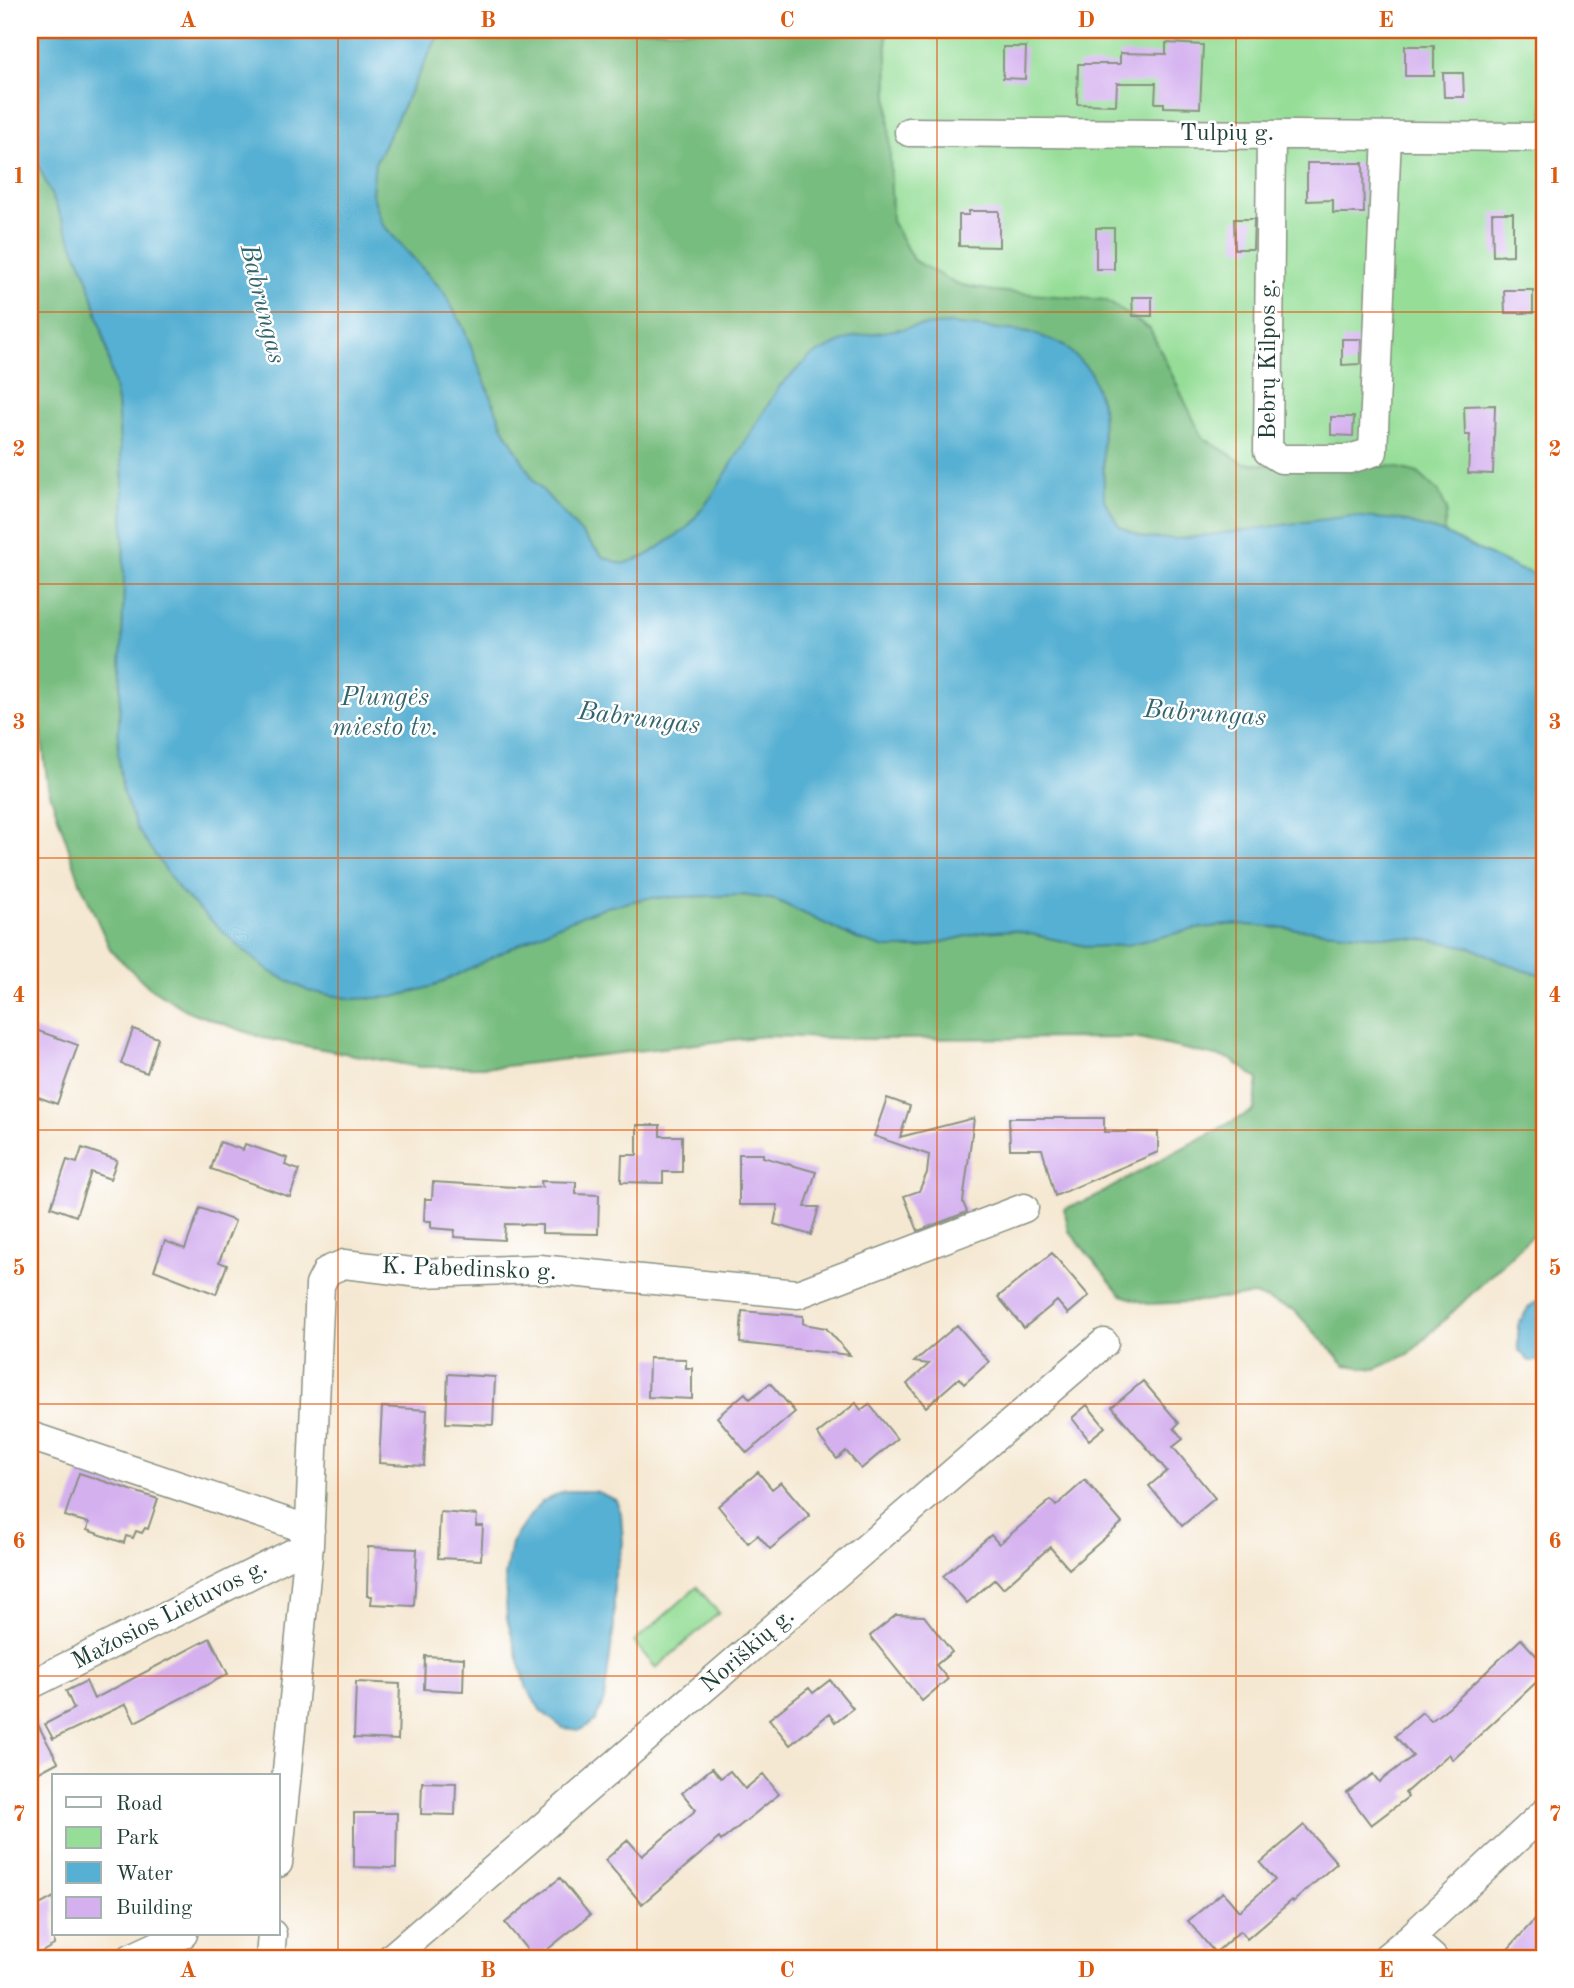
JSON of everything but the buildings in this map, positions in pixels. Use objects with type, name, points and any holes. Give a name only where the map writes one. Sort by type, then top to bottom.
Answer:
[{"type":"street","name":"Tulpių g.","points":[[909,132],[1544,135]]},
{"type":"street","name":"Bebrų Kilpos g.","points":[[1270,135],[1268,452],[1281,459],[1349,459],[1374,452],[1387,135]]},
{"type":"street","name":"K. Pabedinsko g.","points":[[280,1842],[309,1537],[320,1285],[327,1271],[344,1264],[420,1273],[539,1269],[797,1294],[1024,1208]]},
{"type":"street","name":"Noriškių g.","points":[[391,1958],[1104,1343]]},
{"type":"street","points":[[30,1436],[309,1537]]},
{"type":"street","name":"Mažosios Lietuvos g.","points":[[30,1685],[309,1537]]},
{"type":"street","points":[[1386,1958],[1544,1813]]},
{"type":"street","points":[[131,1958],[179,1936]]},
{"type":"street","points":[[270,1958],[272,1936]]},
{"type":"street","points":[[1410,1938],[1433,1958]]},
{"type":"green space","points":[[441,30],[886,30],[892,221],[913,260],[956,284],[993,291],[1105,300],[1150,329],[1202,437],[1243,463],[1292,467],[1390,466],[1418,473],[1439,492],[1447,510],[1444,533],[1400,520],[1179,539],[1144,538],[1119,526],[1104,500],[1102,405],[1064,345],[1029,332],[950,324],[712,496],[686,529],[646,556],[623,564],[603,557],[534,481],[503,427],[463,327],[444,292],[382,224],[372,193],[375,163]]},
{"type":"green space","points":[[886,30],[1544,30],[1544,577],[1518,569],[1444,533],[1447,510],[1292,467],[1243,463],[1202,437],[1179,393],[993,291],[956,284],[913,260],[892,221]]},
{"type":"green space","points":[[30,146],[87,276],[105,342],[117,402],[123,480],[124,587],[118,754],[123,793],[269,971],[309,991],[353,999],[602,908],[647,898],[743,895],[776,900],[857,939],[918,948],[983,932],[1012,930],[1090,947],[1235,924],[1431,940],[1470,947],[1522,970],[1544,975],[1544,1224],[1409,1354],[1376,1369],[1345,1365],[1294,1310],[1254,1295],[1148,1304],[1121,1295],[1069,1231],[1064,1209],[1091,1199],[1254,1110],[1258,1079],[1230,1059],[1134,1038],[867,1039],[765,1036],[498,1067],[419,1067],[263,1038],[188,1011],[149,987],[111,951],[80,882],[48,787],[30,646]]},
{"type":"green space","points":[[697,1587],[719,1613],[656,1668],[634,1642]]},
{"type":"water","name":"Plungės miesto tv.","points":[[30,30],[441,30],[375,163],[372,193],[382,224],[444,292],[463,327],[503,427],[534,481],[603,557],[623,564],[646,556],[686,529],[712,496],[779,387],[811,356],[852,337],[950,324],[1029,332],[1064,345],[1090,371],[1102,405],[1104,500],[1119,526],[1144,538],[1179,539],[1350,516],[1400,520],[1444,533],[1518,569],[1544,577],[1544,975],[1522,970],[1470,947],[1431,940],[1235,924],[1195,929],[1126,945],[1090,947],[1012,930],[983,932],[918,948],[886,948],[857,939],[776,900],[743,895],[647,898],[602,908],[554,927],[434,986],[394,997],[353,999],[308,991],[269,971],[180,891],[137,829],[123,793],[118,754],[124,587],[123,480],[117,402],[105,342],[87,276],[30,146]]},
{"type":"water","points":[[1544,1296],[1544,1361],[1529,1361],[1518,1349],[1518,1325],[1528,1308]]},
{"type":"water","points":[[565,1491],[595,1491],[616,1500],[621,1513],[623,1544],[614,1579],[614,1626],[604,1700],[595,1721],[580,1730],[563,1728],[541,1711],[527,1689],[507,1619],[505,1577],[511,1543],[541,1502]]},
{"type":"water label","name":"Babrungas","points":[[262,304]]},
{"type":"water label","name":"Babrungas","points":[[1205,714]]},
{"type":"water label","name":"Babrungas","points":[[639,719]]}]
